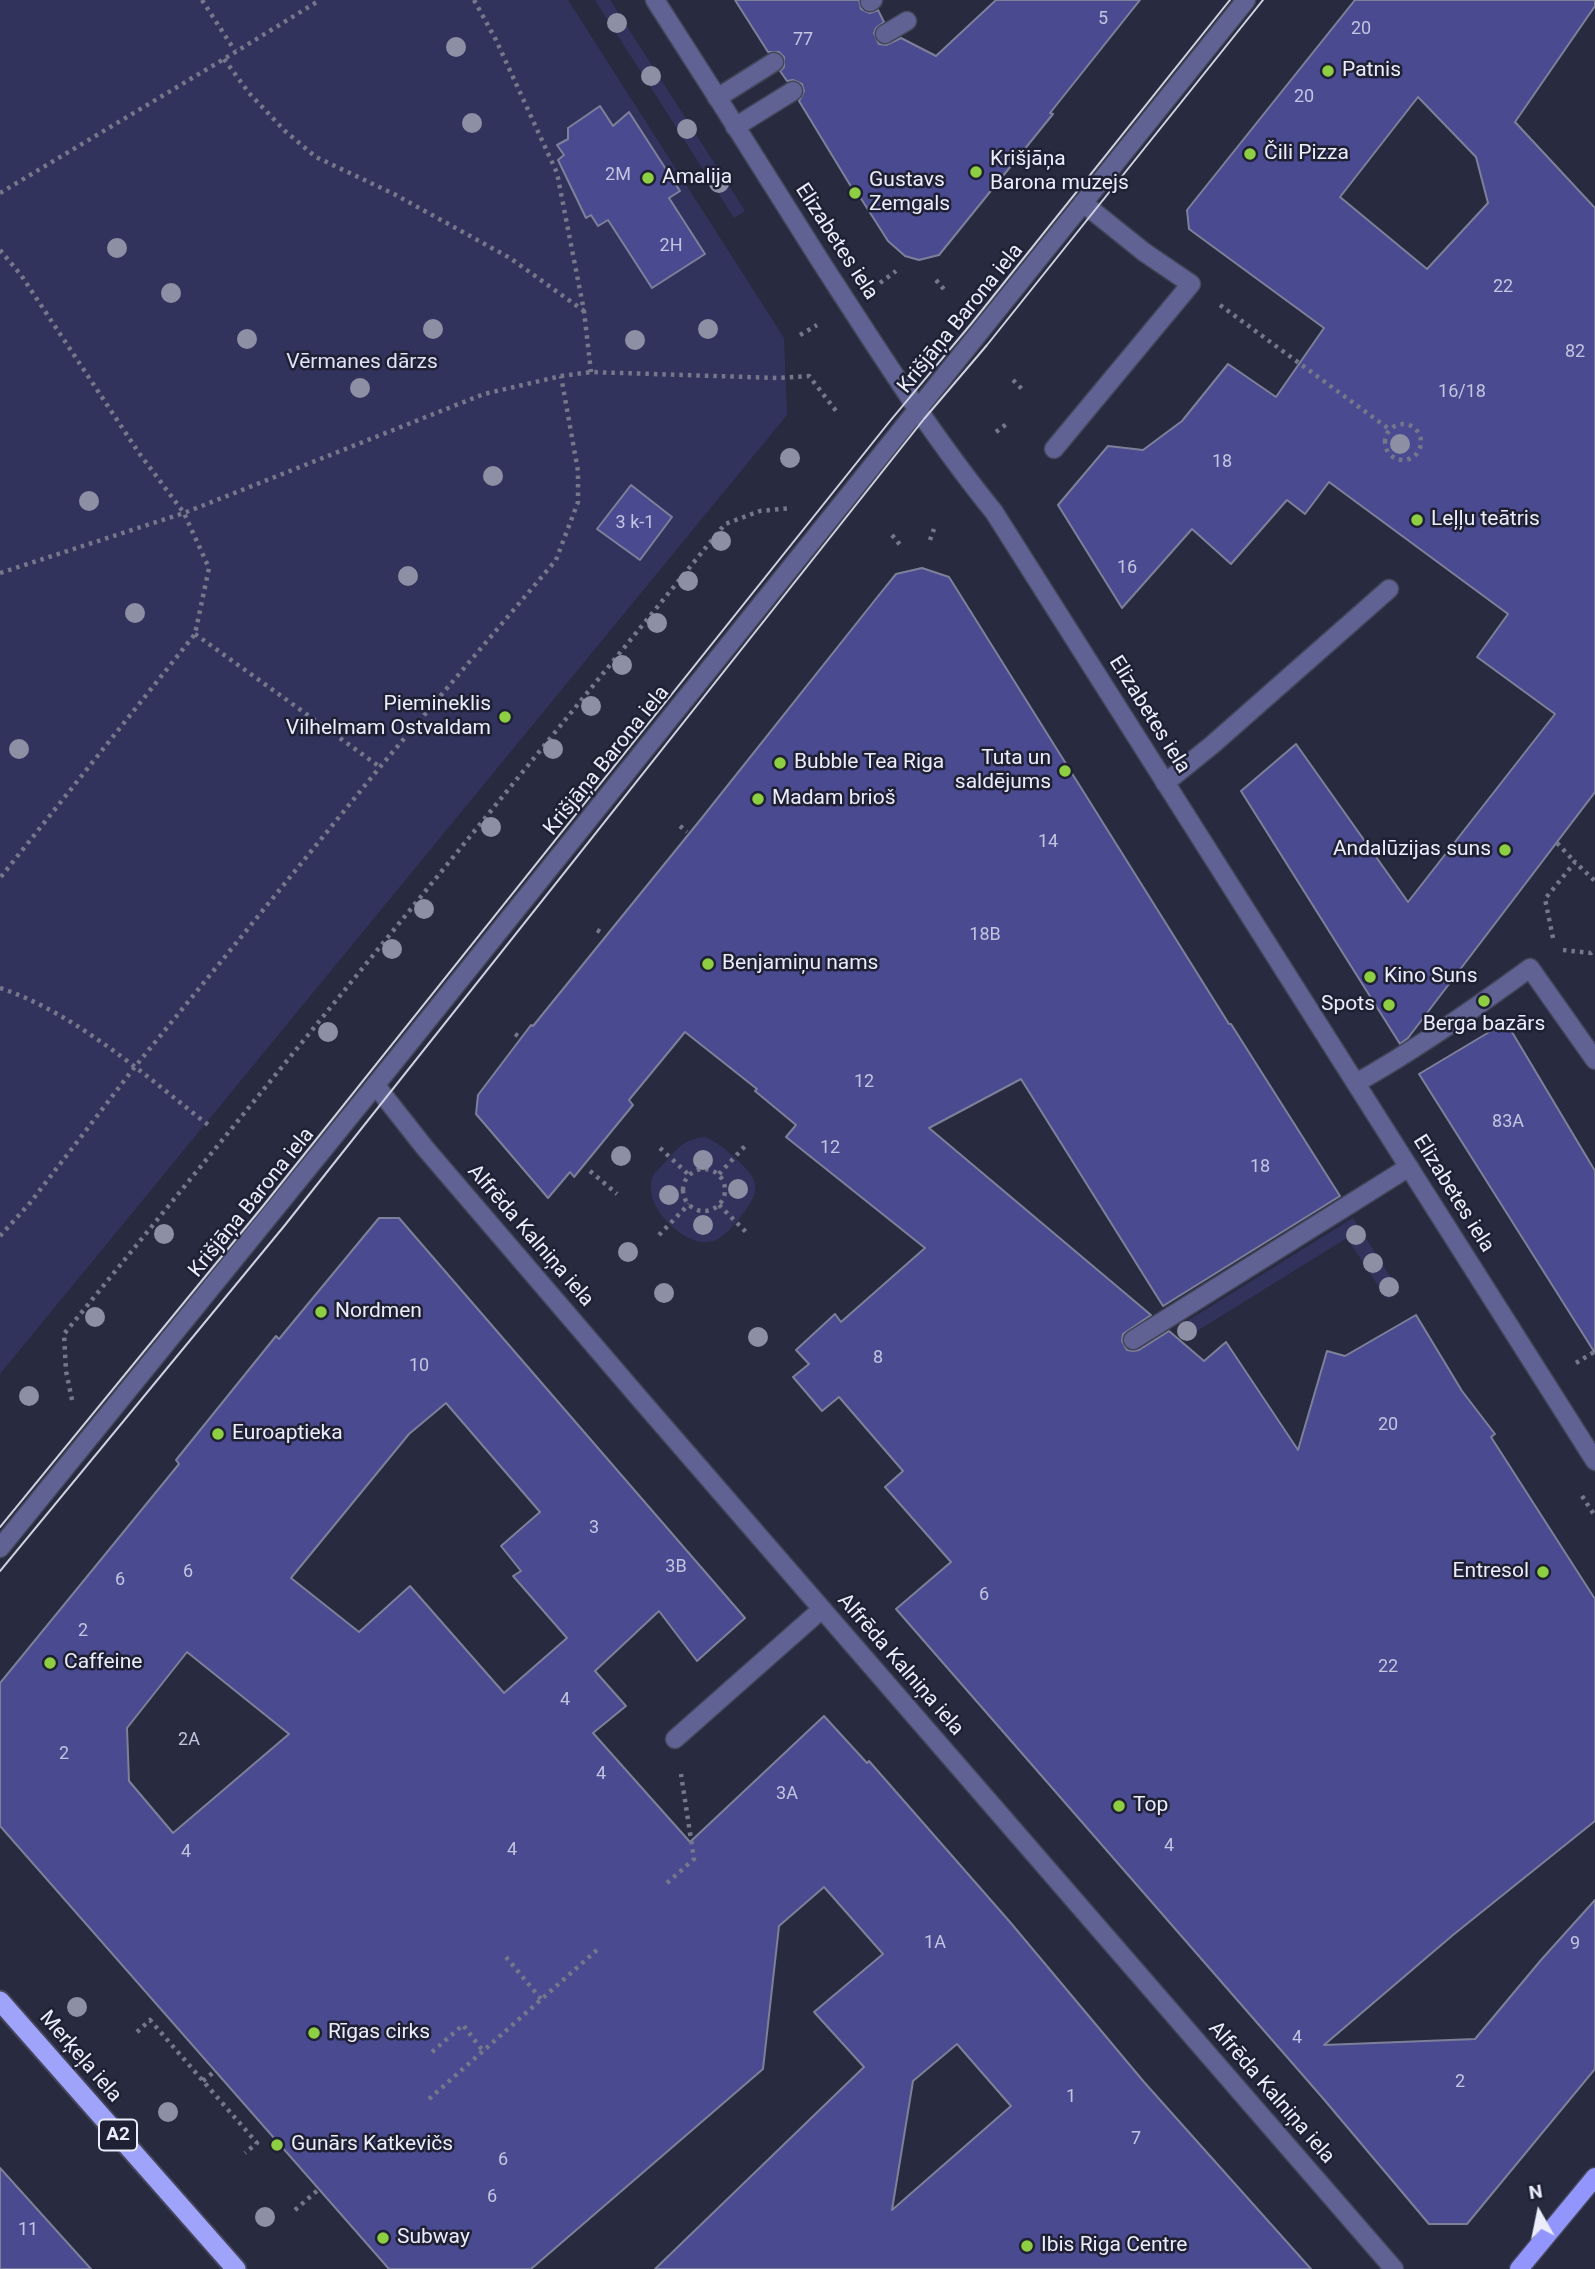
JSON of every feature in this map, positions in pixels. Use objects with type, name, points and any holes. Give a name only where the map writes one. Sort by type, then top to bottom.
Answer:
[{"type":"highway","name":"Merķeļa iela","points":[[0,2001],[236,2269]]},
{"type":"main road","points":[[1519,2269],[1595,2177]]},
{"type":"street","name":"Elizabetes iela","points":[[655,0],[918,409],[994,512],[1595,1461]]},
{"type":"street","name":"Krišjāņa Barona iela","points":[[0,1548],[377,1087],[841,503],[1246,0]]},
{"type":"street","points":[[885,34],[907,21]]},
{"type":"street","points":[[718,98],[774,62]]},
{"type":"street","points":[[736,127],[793,91]]},
{"type":"street","points":[[1055,449],[1191,284],[1144,252],[1083,203]]},
{"type":"street","points":[[1165,783],[1389,589]]},
{"type":"street","points":[[1356,1083],[1397,1060],[1470,1012],[1530,968],[1595,1060]]},
{"type":"street","name":"Alfrēda Kalniņa iela","points":[[377,1087],[425,1148],[1394,2269]]},
{"type":"street","points":[[1133,1340],[1409,1167]]},
{"type":"street","points":[[675,1739],[822,1609]]},
{"type":"path","points":[[202,0],[235,51]]},
{"type":"path","points":[[0,193],[225,60],[235,51],[320,0]]},
{"type":"path","points":[[474,0],[496,40],[557,173],[584,311],[591,372]]},
{"type":"path","points":[[225,60],[258,103],[316,157],[394,194],[510,258],[584,311]]},
{"type":"path","points":[[0,250],[21,275],[139,453],[184,513],[209,568],[195,634],[0,878]]},
{"type":"path","points":[[880,283],[895,271]]},
{"type":"path","points":[[936,280],[947,293]]},
{"type":"path","points":[[1191,284],[1389,429]]},
{"type":"path","points":[[800,335],[817,325]]},
{"type":"path","points":[[0,573],[184,513],[484,394],[561,376],[591,372],[778,378],[809,376],[837,412]]},
{"type":"path","points":[[0,1236],[380,766],[556,560],[578,502],[578,471],[561,376]]},
{"type":"path","points":[[1013,380],[1025,392]]},
{"type":"path","points":[[996,432],[1008,423]]},
{"type":"path","points":[[1406,424],[1417,430],[1421,442],[1413,457],[1407,460],[1396,459],[1387,452],[1384,440],[1389,429],[1406,424]]},
{"type":"path","points":[[81,1449],[66,1371],[64,1334],[725,524],[760,511],[841,503]]},
{"type":"path","points":[[930,540],[934,529]]},
{"type":"path","points":[[892,535],[901,546]]},
{"type":"path","points":[[195,634],[380,766]]},
{"type":"path","points":[[680,826],[687,832]]},
{"type":"path","points":[[1557,843],[1595,881]]},
{"type":"path","points":[[1575,862],[1545,899],[1555,949],[1591,953],[1595,949]]},
{"type":"path","points":[[597,930],[602,933]]},
{"type":"path","points":[[0,988],[24,996],[95,1037],[211,1127]]},
{"type":"path","points":[[514,1034],[521,1038]]},
{"type":"path","points":[[719,1174],[746,1145]]},
{"type":"path","points":[[660,1148],[688,1175]]},
{"type":"path","points":[[701,1168],[719,1174],[725,1193],[719,1205],[706,1211],[698,1210],[689,1204],[683,1195],[688,1175],[701,1168]]},
{"type":"path","points":[[590,1171],[617,1194]]},
{"type":"path","points":[[659,1235],[689,1204]]},
{"type":"path","points":[[719,1205],[746,1232]]},
{"type":"path","points":[[667,1883],[694,1859],[675,1739]]},
{"type":"path","points":[[429,2099],[598,1949]]},
{"type":"path","points":[[506,1957],[541,1999]]},
{"type":"path","points":[[138,2032],[149,2020],[176,2050],[257,2143],[245,2153]]},
{"type":"path","points":[[432,2052],[463,2025],[483,2051]]},
{"type":"path","points":[[203,2081],[215,2071]]},
{"type":"path","points":[[295,2210],[320,2189]]},
{"type":"green space","name":"Vērmanes dārzs","points":[[0,0],[568,0],[784,338],[787,415],[0,1374]]},
{"type":"green space","points":[[595,0],[610,0],[745,211],[734,218]]},
{"type":"green space","points":[[705,1137],[721,1146],[744,1166],[754,1181],[755,1188],[751,1202],[738,1220],[721,1237],[708,1242],[687,1237],[667,1222],[653,1200],[651,1189],[653,1175],[684,1143]]},
{"type":"green space","points":[[1353,1218],[1400,1292],[1387,1299],[1347,1238],[1184,1339],[1176,1328]]},
{"type":"building","points":[[735,0],[859,0],[861,9],[870,13],[878,10],[884,22],[874,33],[879,44],[886,45],[901,38],[936,56],[996,0],[1140,0],[1050,113],[1053,114],[939,255],[919,260],[905,256],[888,241],[860,197],[858,198],[799,101],[804,91],[802,84],[793,80],[787,81],[780,71],[784,67],[784,57],[779,52],[768,52]]},
{"type":"building","points":[[1355,0],[1595,0],[1595,6],[1515,122],[1595,208],[1595,792],[1408,1038],[1400,1044],[1241,791],[1296,744],[1408,902],[1555,714],[1477,657],[1508,614],[1329,482],[1305,514],[1287,500],[1231,564],[1192,529],[1122,608],[1058,505],[1108,446],[1143,450],[1182,421],[1228,364],[1276,397],[1324,328],[1189,229],[1187,210]],"holes":[[[1418,97],[1476,157],[1488,203],[1427,269],[1340,197]]]},
{"type":"building","points":[[600,106],[613,126],[629,112],[680,191],[669,198],[705,254],[652,288],[608,220],[598,226],[591,215],[586,218],[558,160],[564,155],[557,145],[568,139],[568,128]]},
{"type":"building","points":[[631,485],[672,517],[640,560],[597,529]]},
{"type":"building","points":[[922,568],[949,577],[1340,1196],[1163,1306],[1021,1079],[929,1128],[1151,1315],[1123,1334],[1122,1341],[1127,1350],[1139,1350],[1169,1331],[1204,1361],[1226,1342],[1298,1450],[1327,1351],[1345,1356],[1416,1315],[1462,1391],[1495,1434],[1491,1437],[1595,1599],[1595,1821],[1453,1935],[1324,2045],[1475,2039],[1595,1900],[1595,2069],[1467,2224],[1429,2224],[1321,2096],[896,1609],[951,1562],[885,1487],[903,1471],[839,1397],[822,1411],[793,1377],[809,1364],[796,1350],[835,1314],[841,1322],[925,1248],[786,1137],[796,1125],[755,1091],[757,1089],[685,1032],[629,1100],[633,1105],[574,1177],[570,1172],[548,1198],[476,1114],[478,1095],[531,1025],[533,1026],[701,819],[896,574]]},
{"type":"building","points":[[1506,1022],[1595,1171],[1595,1353],[1419,1074]]},
{"type":"building","points":[[379,1218],[399,1218],[745,1618],[697,1661],[659,1611],[595,1671],[626,1706],[593,1733],[690,1842],[824,1716],[867,1763],[869,1761],[1010,1922],[1144,2082],[1311,2269],[655,2269],[864,2067],[814,2012],[883,1954],[824,1887],[779,1926],[763,2069],[531,2269],[389,2269],[0,1826],[0,1683],[179,1464],[176,1460],[276,1336],[279,1339]],"holes":[[[446,1403],[540,1512],[501,1546],[521,1571],[513,1576],[567,1638],[504,1693],[410,1586],[359,1632],[291,1578],[409,1434]],[[187,1652],[289,1734],[173,1833],[129,1781],[127,1728]],[[957,2044],[1011,2106],[892,2210],[913,2081]]]},
{"type":"building","points":[[0,2168],[91,2269],[0,2269]]},
{"type":"tram line","points":[[0,1527],[263,1206],[1230,0]]},
{"type":"tram line","points":[[0,1571],[285,1225],[924,419],[987,345],[1263,0]]},
{"type":"place","name":"Patnis","points":[[1328,71]]},
{"type":"place","name":"Čili Pizza","points":[[1250,154]]},
{"type":"place","name":"Krišjāņa Barona muzejs","points":[[976,172]]},
{"type":"place","name":"Amalija","points":[[648,178]]},
{"type":"place","name":"Gustavs Zemgals","points":[[855,193]]},
{"type":"place","name":"Leļļu teātris","points":[[1417,520]]},
{"type":"place","name":"Piemineklis Vilhelmam Ostvaldam","points":[[505,717]]},
{"type":"place","name":"Bubble Tea Riga","points":[[780,763]]},
{"type":"place","name":"Tuta un saldējums","points":[[1065,771]]},
{"type":"place","name":"Madam brioš","points":[[758,799]]},
{"type":"place","name":"Andalūzijas suns","points":[[1505,850]]},
{"type":"place","name":"Benjamiņu nams","points":[[708,964]]},
{"type":"place","name":"Kino Suns","points":[[1370,977]]},
{"type":"place","name":"Berga bazārs","points":[[1484,1001]]},
{"type":"place","name":"Spots","points":[[1389,1005]]},
{"type":"place","name":"Nordmen","points":[[321,1312]]},
{"type":"place","name":"Euroaptieka","points":[[218,1434]]},
{"type":"place","name":"Entresol","points":[[1543,1572]]},
{"type":"place","name":"Caffeine","points":[[50,1663]]},
{"type":"place","name":"Top","points":[[1119,1806]]},
{"type":"place","name":"Rīgas cirks","points":[[314,2033]]},
{"type":"place","name":"Gunārs Katkevičs","points":[[277,2145]]},
{"type":"place","name":"Subway","points":[[383,2238]]},
{"type":"place","name":"Ibis Riga Centre","points":[[1027,2246]]}]
